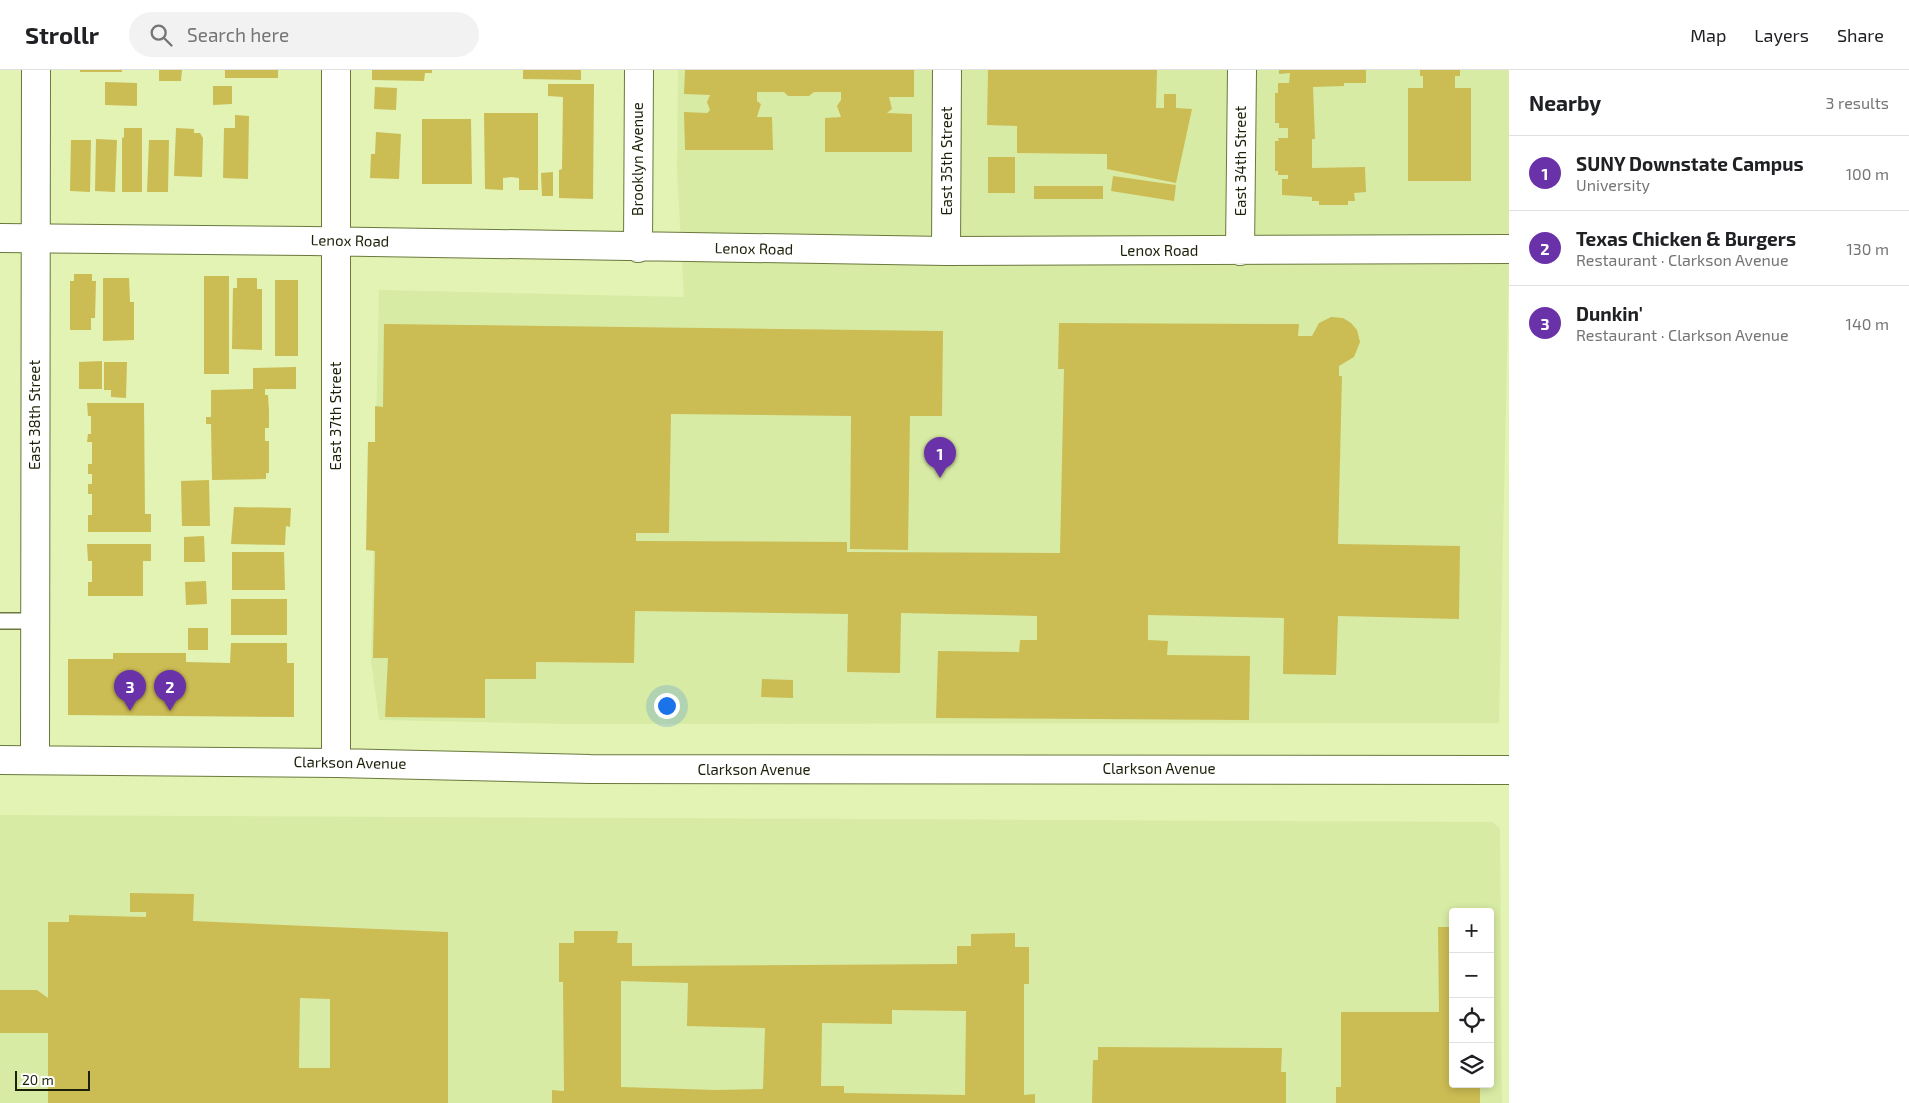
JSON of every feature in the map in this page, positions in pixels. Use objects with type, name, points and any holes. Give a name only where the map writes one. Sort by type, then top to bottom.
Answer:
[{"type":"street","name":"East 38th Street","points":[[35,759],[36,70]]},
{"type":"street","name":"East 37th Street","points":[[336,70],[336,762]]},
{"type":"street","name":"Brooklyn Avenue","points":[[638,248],[639,70]]},
{"type":"street","name":"East 35th Street","points":[[946,251],[947,70]]},
{"type":"street","name":"East 34th Street","points":[[1240,251],[1242,70]]},
{"type":"street","name":"Lenox Road","points":[[0,238],[336,241],[638,248],[946,251],[1509,249]]},
{"type":"street","name":"Clarkson Avenue","points":[[0,760],[336,762],[590,769],[1509,770]]},
{"type":"lane","points":[[0,621],[35,621]]},
{"type":"shaded area","points":[[678,70],[1509,70],[1509,268],[1499,723],[571,724],[379,720],[371,660],[379,290],[684,297],[677,170]]},
{"type":"shaded area","points":[[0,815],[1493,822],[1500,829],[1502,1103],[0,1103]]},
{"type":"building","points":[[80,70],[122,70],[122,72],[80,72]]},
{"type":"building","points":[[159,70],[182,70],[181,81],[159,81]]},
{"type":"building","points":[[225,70],[278,70],[278,78],[225,78]]},
{"type":"building","points":[[372,70],[432,70],[432,73],[425,73],[424,81],[372,80]]},
{"type":"building","points":[[523,70],[581,70],[581,80],[523,79]]},
{"type":"building","points":[[685,70],[914,70],[914,97],[889,97],[892,109],[887,113],[912,114],[912,152],[825,152],[825,118],[841,117],[837,106],[841,100],[841,92],[814,92],[809,96],[788,96],[784,92],[757,92],[757,101],[761,104],[757,117],[772,117],[773,150],[685,150],[684,112],[707,113],[710,110],[707,102],[710,95],[684,94]]},
{"type":"building","points":[[988,70],[1157,70],[1156,108],[1164,108],[1164,94],[1176,94],[1176,108],[1192,109],[1176,183],[1107,169],[1107,154],[1017,153],[1017,126],[987,125]]},
{"type":"building","points":[[1279,70],[1366,70],[1366,83],[1344,83],[1344,86],[1313,87],[1315,139],[1312,139],[1312,168],[1365,167],[1366,192],[1354,193],[1355,201],[1348,201],[1348,205],[1319,205],[1319,201],[1312,201],[1312,197],[1282,195],[1282,179],[1288,179],[1288,175],[1278,175],[1278,171],[1275,171],[1275,141],[1279,141],[1278,138],[1288,138],[1288,128],[1279,128],[1279,123],[1275,123],[1275,93],[1278,93],[1278,83],[1289,83],[1290,73],[1279,74]]},
{"type":"building","points":[[1420,70],[1460,70],[1460,76],[1455,76],[1455,88],[1471,88],[1471,181],[1408,181],[1408,88],[1423,88],[1423,76],[1420,76]]},
{"type":"building","points":[[105,82],[137,83],[137,106],[105,105]]},
{"type":"building","points":[[548,84],[594,84],[593,199],[559,198],[559,170],[562,169],[563,97],[548,96]]},
{"type":"building","points":[[213,86],[232,86],[232,104],[213,105]]},
{"type":"building","points":[[375,87],[397,88],[396,110],[374,109]]},
{"type":"building","points":[[484,113],[538,113],[538,190],[519,190],[519,178],[511,177],[503,178],[503,190],[485,189]]},
{"type":"building","points":[[235,115],[249,116],[248,179],[223,178],[224,128],[235,128]]},
{"type":"building","points":[[422,119],[471,119],[472,184],[422,184]]},
{"type":"building","points":[[124,128],[142,128],[142,192],[122,192],[122,138],[124,137]]},
{"type":"building","points":[[176,128],[194,129],[194,133],[200,133],[203,138],[202,177],[174,176]]},
{"type":"building","points":[[376,132],[401,134],[399,179],[370,178],[371,154],[375,154]]},
{"type":"building","points":[[96,139],[117,140],[115,192],[95,191]]},
{"type":"building","points":[[71,140],[91,140],[90,192],[70,191]]},
{"type":"building","points":[[149,140],[169,140],[168,192],[147,192]]},
{"type":"building","points":[[988,157],[1015,157],[1015,193],[988,193]]},
{"type":"building","points":[[553,172],[553,196],[542,196],[541,173]]},
{"type":"building","points":[[1113,176],[1176,185],[1174,201],[1111,191]]},
{"type":"building","points":[[1034,186],[1103,186],[1103,199],[1034,199]]},
{"type":"building","points":[[74,274],[92,274],[92,281],[96,281],[95,318],[91,318],[91,330],[70,330],[70,281],[74,281]]},
{"type":"building","points":[[204,276],[229,276],[229,374],[204,374]]},
{"type":"building","points":[[103,278],[129,278],[130,302],[134,302],[134,340],[103,341]]},
{"type":"building","points":[[237,278],[257,278],[257,289],[262,289],[262,350],[232,349],[233,288],[237,288]]},
{"type":"building","points":[[275,280],[298,280],[298,356],[275,356]]},
{"type":"building","points":[[1331,317],[1343,318],[1351,323],[1357,330],[1360,342],[1354,357],[1339,366],[1339,376],[1342,376],[1338,544],[1460,546],[1459,619],[1338,616],[1336,675],[1283,674],[1284,618],[1148,615],[1148,640],[1168,641],[1167,655],[1250,656],[1249,720],[936,718],[938,651],[1019,652],[1020,640],[1037,640],[1037,616],[901,613],[900,673],[847,672],[848,614],[635,611],[634,663],[536,662],[536,679],[485,679],[485,718],[385,717],[388,658],[373,658],[375,551],[366,550],[368,442],[375,442],[375,406],[383,407],[384,324],[943,331],[942,416],[910,416],[908,550],[850,549],[851,416],[671,414],[669,533],[636,533],[636,541],[847,542],[847,552],[1060,553],[1064,369],[1058,369],[1059,323],[1299,324],[1298,336],[1312,336],[1319,323]]},
{"type":"building","points":[[102,361],[102,389],[79,389],[79,362]]},
{"type":"building","points":[[104,362],[127,362],[126,398],[111,397],[111,390],[104,390]]},
{"type":"building","points":[[296,367],[296,389],[265,389],[265,395],[268,395],[269,411],[269,428],[265,428],[265,441],[269,441],[269,473],[266,473],[266,479],[212,480],[211,424],[206,424],[206,417],[211,417],[211,390],[253,389],[253,368]]},
{"type":"building","points":[[87,403],[144,403],[145,514],[151,514],[151,532],[88,532],[88,515],[92,515],[92,494],[88,494],[88,484],[92,484],[92,474],[88,474],[88,464],[92,464],[92,442],[87,442],[88,434],[91,434],[91,416],[88,416]]},
{"type":"building","points":[[209,480],[210,526],[182,526],[181,481]]},
{"type":"building","points":[[234,507],[291,508],[290,527],[286,526],[285,545],[231,544]]},
{"type":"building","points":[[204,536],[205,562],[184,562],[184,537]]},
{"type":"building","points":[[87,544],[151,544],[151,561],[143,561],[143,596],[88,596],[88,582],[92,582],[92,561],[88,561]]},
{"type":"building","points":[[232,552],[284,552],[285,590],[232,590]]},
{"type":"building","points":[[206,581],[207,604],[186,605],[185,582]]},
{"type":"building","points":[[231,599],[287,599],[287,635],[231,635]]},
{"type":"building","points":[[188,628],[208,628],[208,650],[188,650]]},
{"type":"building","points":[[231,643],[287,643],[287,663],[294,663],[294,717],[68,715],[68,659],[113,659],[113,653],[186,653],[186,662],[230,663]]},
{"type":"building","points":[[762,679],[793,680],[793,698],[761,697]]},
{"type":"building","points":[[130,893],[194,894],[193,921],[448,932],[448,1103],[48,1103],[48,1033],[0,1033],[0,990],[37,990],[48,998],[48,922],[69,922],[69,915],[146,917],[146,912],[130,912]],"holes":[[[300,998],[330,999],[330,1068],[299,1068]]]},
{"type":"building","points":[[1438,927],[1449,927],[1449,1088],[1480,1088],[1480,1103],[1336,1103],[1336,1087],[1341,1087],[1341,1012],[1439,1012]]},
{"type":"building","points":[[574,931],[618,931],[617,943],[632,943],[632,966],[957,964],[957,946],[971,946],[971,934],[1015,933],[1015,947],[1029,947],[1029,984],[1024,984],[1024,1095],[1035,1094],[1035,1103],[552,1103],[552,1090],[564,1091],[563,982],[559,982],[559,943],[574,943]],"holes":[[[621,981],[688,983],[687,1026],[765,1028],[763,1089],[716,1090],[621,1087]],[[892,1010],[966,1011],[965,1095],[844,1093],[844,1086],[821,1086],[822,1023],[892,1024]]]},
{"type":"building","points":[[1098,1047],[1282,1048],[1281,1072],[1286,1072],[1286,1103],[1092,1103],[1093,1060],[1098,1060]]},
{"type":"place","name":"SUNY Downstate Campus","points":[[940,478]]},
{"type":"place","name":"Dunkin'","points":[[130,711]]},
{"type":"place","name":"Texas Chicken & Burgers","points":[[170,711]]}]
